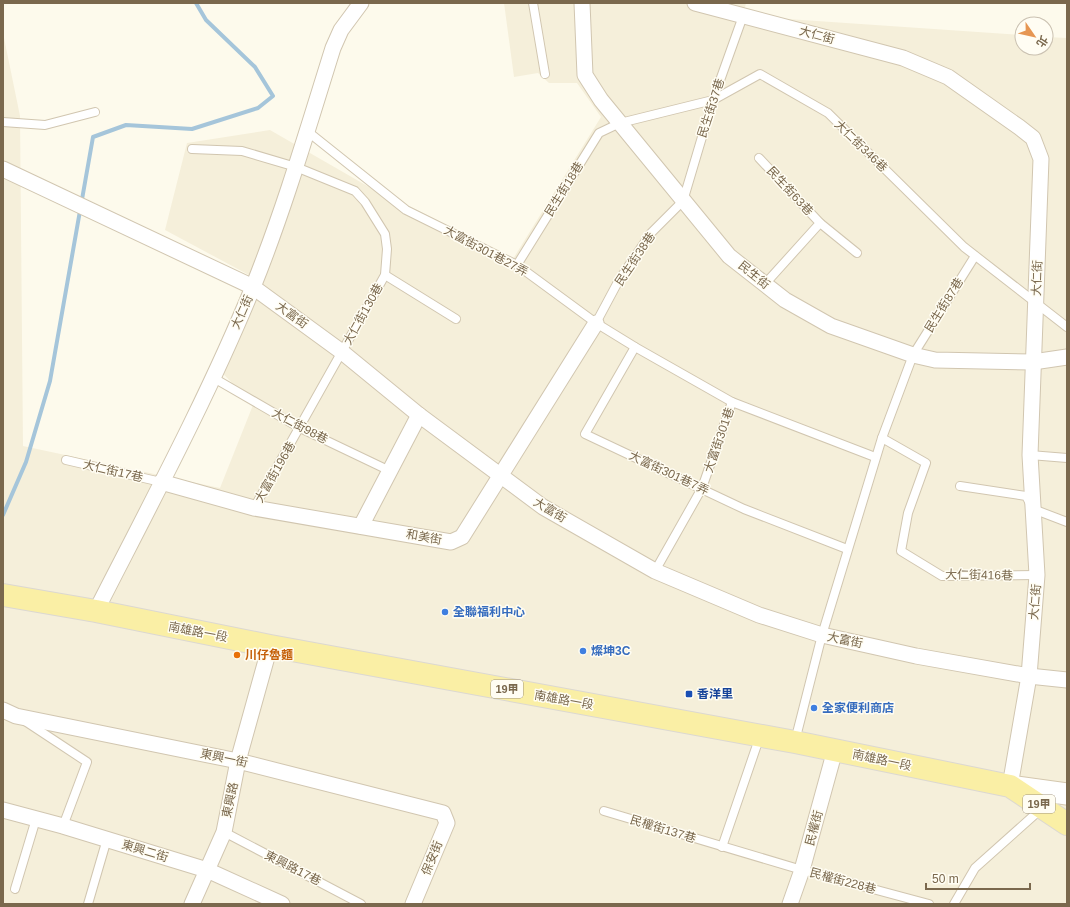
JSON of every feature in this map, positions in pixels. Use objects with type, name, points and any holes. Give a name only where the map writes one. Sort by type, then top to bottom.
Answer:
[{"type":"main road","name":"南雄路一段","points":[[3,596],[96,611],[270,646],[795,742],[1010,786],[1067,824]]},
{"type":"street","name":"大仁街","points":[[96,611],[212,377],[253,287],[296,167],[333,48],[342,30],[361,3]]},
{"type":"street","name":"民生街","points":[[582,3],[585,75],[601,100],[682,201],[730,256],[785,300],[831,326],[913,355],[935,360],[957,362],[1033,362],[1067,357]]},
{"type":"street","name":"大仁街","points":[[695,3],[903,58],[948,77],[1033,138],[1041,159],[1030,455],[1037,576],[1029,676],[1010,786]]},
{"type":"street","name":"大富街","points":[[3,169],[253,287],[342,352],[420,415],[542,507],[655,571],[759,615],[822,635],[916,656],[1029,676],[1067,680]]},
{"type":"street","name":"和美街","points":[[161,482],[254,508],[451,542],[462,537],[596,323]]},
{"type":"street","points":[[361,526],[420,415]]},
{"type":"street","name":"東興路","points":[[192,904],[224,832],[238,761],[270,646]]},
{"type":"street","name":"東興一街","points":[[9,713],[238,761],[443,813]]},
{"type":"street","name":"民權街","points":[[790,904],[802,870],[835,750]]},
{"type":"street","points":[[1010,786],[1067,794]]},
{"type":"street","name":"東興二街","points":[[3,810],[108,839],[207,870],[282,904]]},
{"type":"street","name":"保安街","points":[[413,904],[447,822],[443,813]]},
{"type":"lane","points":[[533,3],[545,74]]},
{"type":"lane","name":"民生街37巷","points":[[682,201],[713,100],[743,16]]},
{"type":"lane","name":"大仁街346巷","points":[[620,123],[713,100],[760,74],[828,113],[964,247],[1067,327]]},
{"type":"lane","points":[[3,122],[45,125],[95,112]]},
{"type":"lane","name":"民生街18巷","points":[[517,265],[599,133],[620,123]]},
{"type":"lane","name":"大富街301巷27弄","points":[[307,131],[406,210],[517,265],[596,323],[635,348],[732,402]]},
{"type":"lane","name":"大仁街130巷","points":[[192,149],[242,151],[296,167],[355,191],[365,202],[385,234],[388,249],[385,275],[342,352]]},
{"type":"lane","name":"民生街63巷","points":[[759,158],[820,223],[857,253]]},
{"type":"lane","name":"民生街38巷","points":[[596,323],[619,280],[651,233],[682,201]]},
{"type":"lane","name":"民生街63巷","points":[[765,284],[820,223]]},
{"type":"lane","name":"民生街87巷","points":[[913,355],[975,256]]},
{"type":"lane","name":"大仁街130巷","points":[[385,275],[456,319]]},
{"type":"lane","name":"大富街301巷7弄","points":[[635,348],[585,434],[744,509],[846,549]]},
{"type":"lane","name":"大富街196巷","points":[[254,508],[342,352]]},
{"type":"lane","points":[[795,742],[822,635],[846,549],[875,457],[913,355]]},
{"type":"lane","name":"大仁街98巷","points":[[212,377],[300,428],[390,471]]},
{"type":"lane","name":"大富街301巷","points":[[655,571],[702,488],[732,402],[875,457]]},
{"type":"lane","name":"大仁街416巷","points":[[882,438],[926,463],[908,513],[901,551],[942,576],[1037,576]]},
{"type":"lane","points":[[1030,455],[1067,458]]},
{"type":"lane","name":"大仁街17巷","points":[[66,460],[161,482]]},
{"type":"lane","points":[[960,486],[1026,496],[1033,509],[1067,522]]},
{"type":"lane","points":[[9,713],[87,762],[63,826]]},
{"type":"lane","points":[[722,847],[760,736]]},
{"type":"lane","points":[[954,904],[975,868],[1043,807]]},
{"type":"lane","name":"民權街137巷","points":[[604,811],[802,870]]},
{"type":"lane","points":[[15,889],[36,819]]},
{"type":"lane","name":"東興路17巷","points":[[224,832],[361,904]]},
{"type":"lane","points":[[88,904],[108,839]]},
{"type":"lane","name":"民權街228巷","points":[[802,870],[929,904]]},
{"type":"shaded area","points":[[504,3],[746,3],[743,16],[1014,34],[1014,56],[1054,56],[1054,37],[1067,38],[1067,904],[3,904],[3,33],[20,116],[23,446],[220,488],[253,405],[212,362],[249,275],[165,230],[187,143],[270,130],[508,267],[601,117],[577,83],[549,83],[538,73],[514,77]]},
{"type":"waterway","points":[[3,515],[26,462],[50,381],[93,137],[126,125],[192,129],[258,108],[273,96],[255,67],[206,20],[196,3]]},
{"type":"place","name":"全聯福利中心","points":[[445,612]]},
{"type":"place","name":"燦坤3C","points":[[583,651]]},
{"type":"place","name":"川仔魯麵","points":[[237,655]]},
{"type":"place","name":"香洋里","points":[[689,694]]},
{"type":"place","name":"全家便利商店","points":[[814,708]]}]
